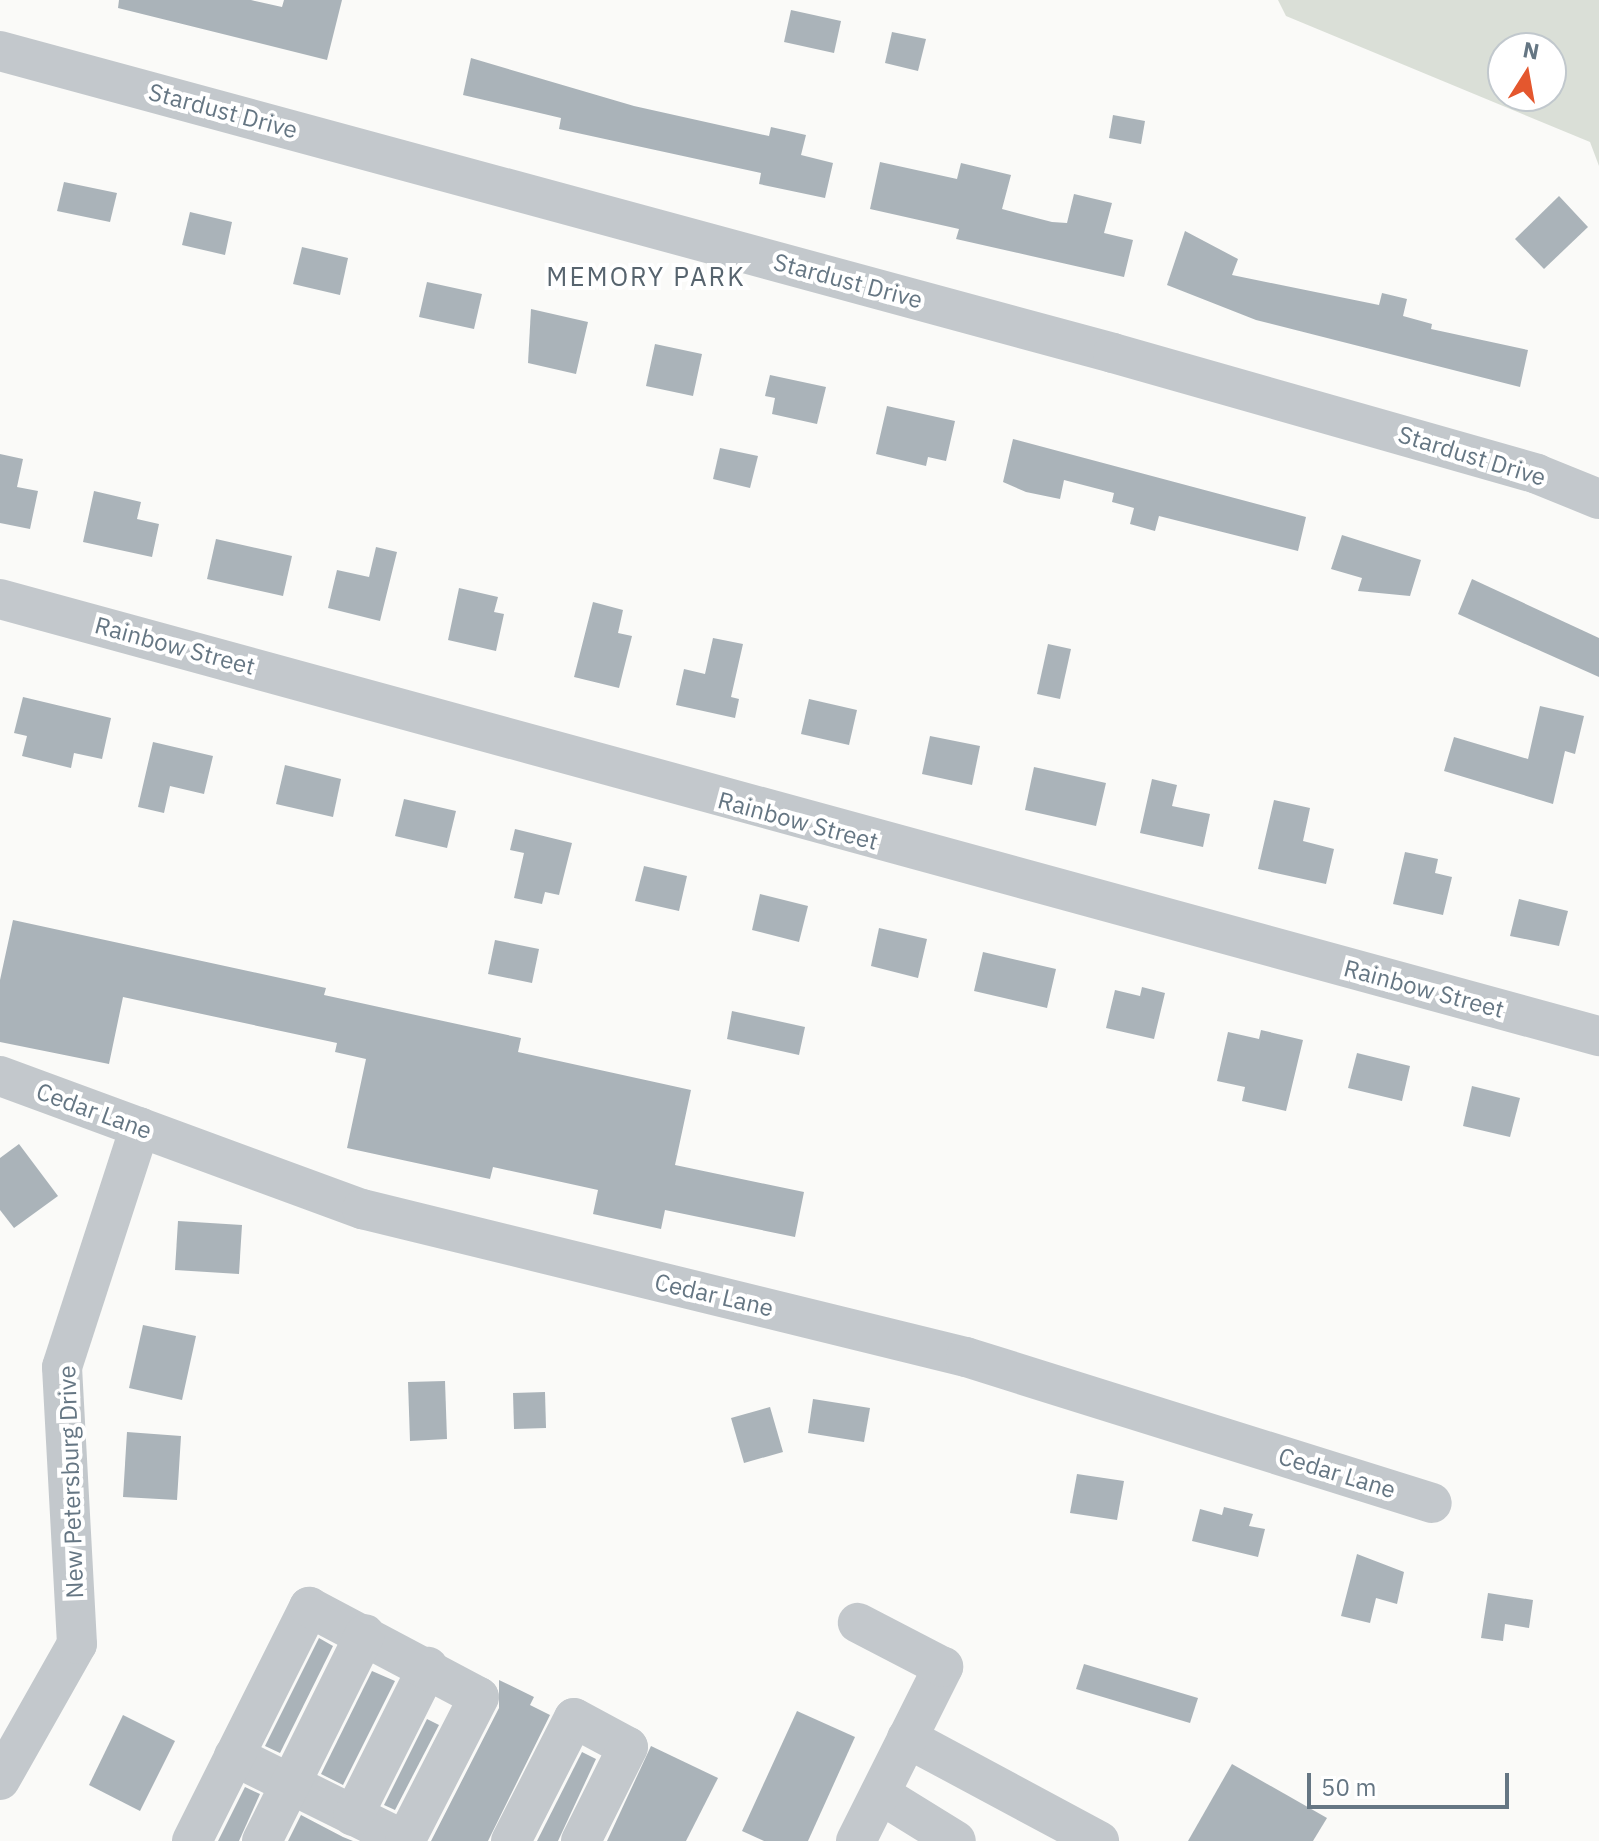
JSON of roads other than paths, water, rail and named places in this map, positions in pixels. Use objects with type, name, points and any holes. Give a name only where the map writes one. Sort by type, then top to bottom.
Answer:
[{"type":"street","name":"Stardust Drive","points":[[0,51],[1128,357],[1537,474],[1599,499]]},
{"type":"street","name":"Rainbow Street","points":[[0,599],[1599,1036]]},
{"type":"street","name":"Cedar Lane","points":[[0,1076],[437,1231],[966,1357],[1432,1503]]},
{"type":"street","name":"New Petersburg Drive","points":[[0,1780],[77,1644],[62,1367],[140,1127]]},
{"type":"street","points":[[192,1841],[234,1756],[309,1607],[428,1667],[479,1697],[405,1841],[342,1823],[290,1784],[234,1756]]},
{"type":"street","points":[[856,1841],[943,1667],[858,1623]]},
{"type":"street","points":[[262,1841],[365,1634]]},
{"type":"street","points":[[342,1823],[428,1667]]},
{"type":"street","points":[[511,1841],[574,1718],[628,1747],[581,1841]]},
{"type":"street","points":[[907,1738],[1099,1841]]},
{"type":"street","points":[[880,1794],[956,1841]]},
{"type":"district","name":"MEMORY PARK","points":[[646,277]]}]
